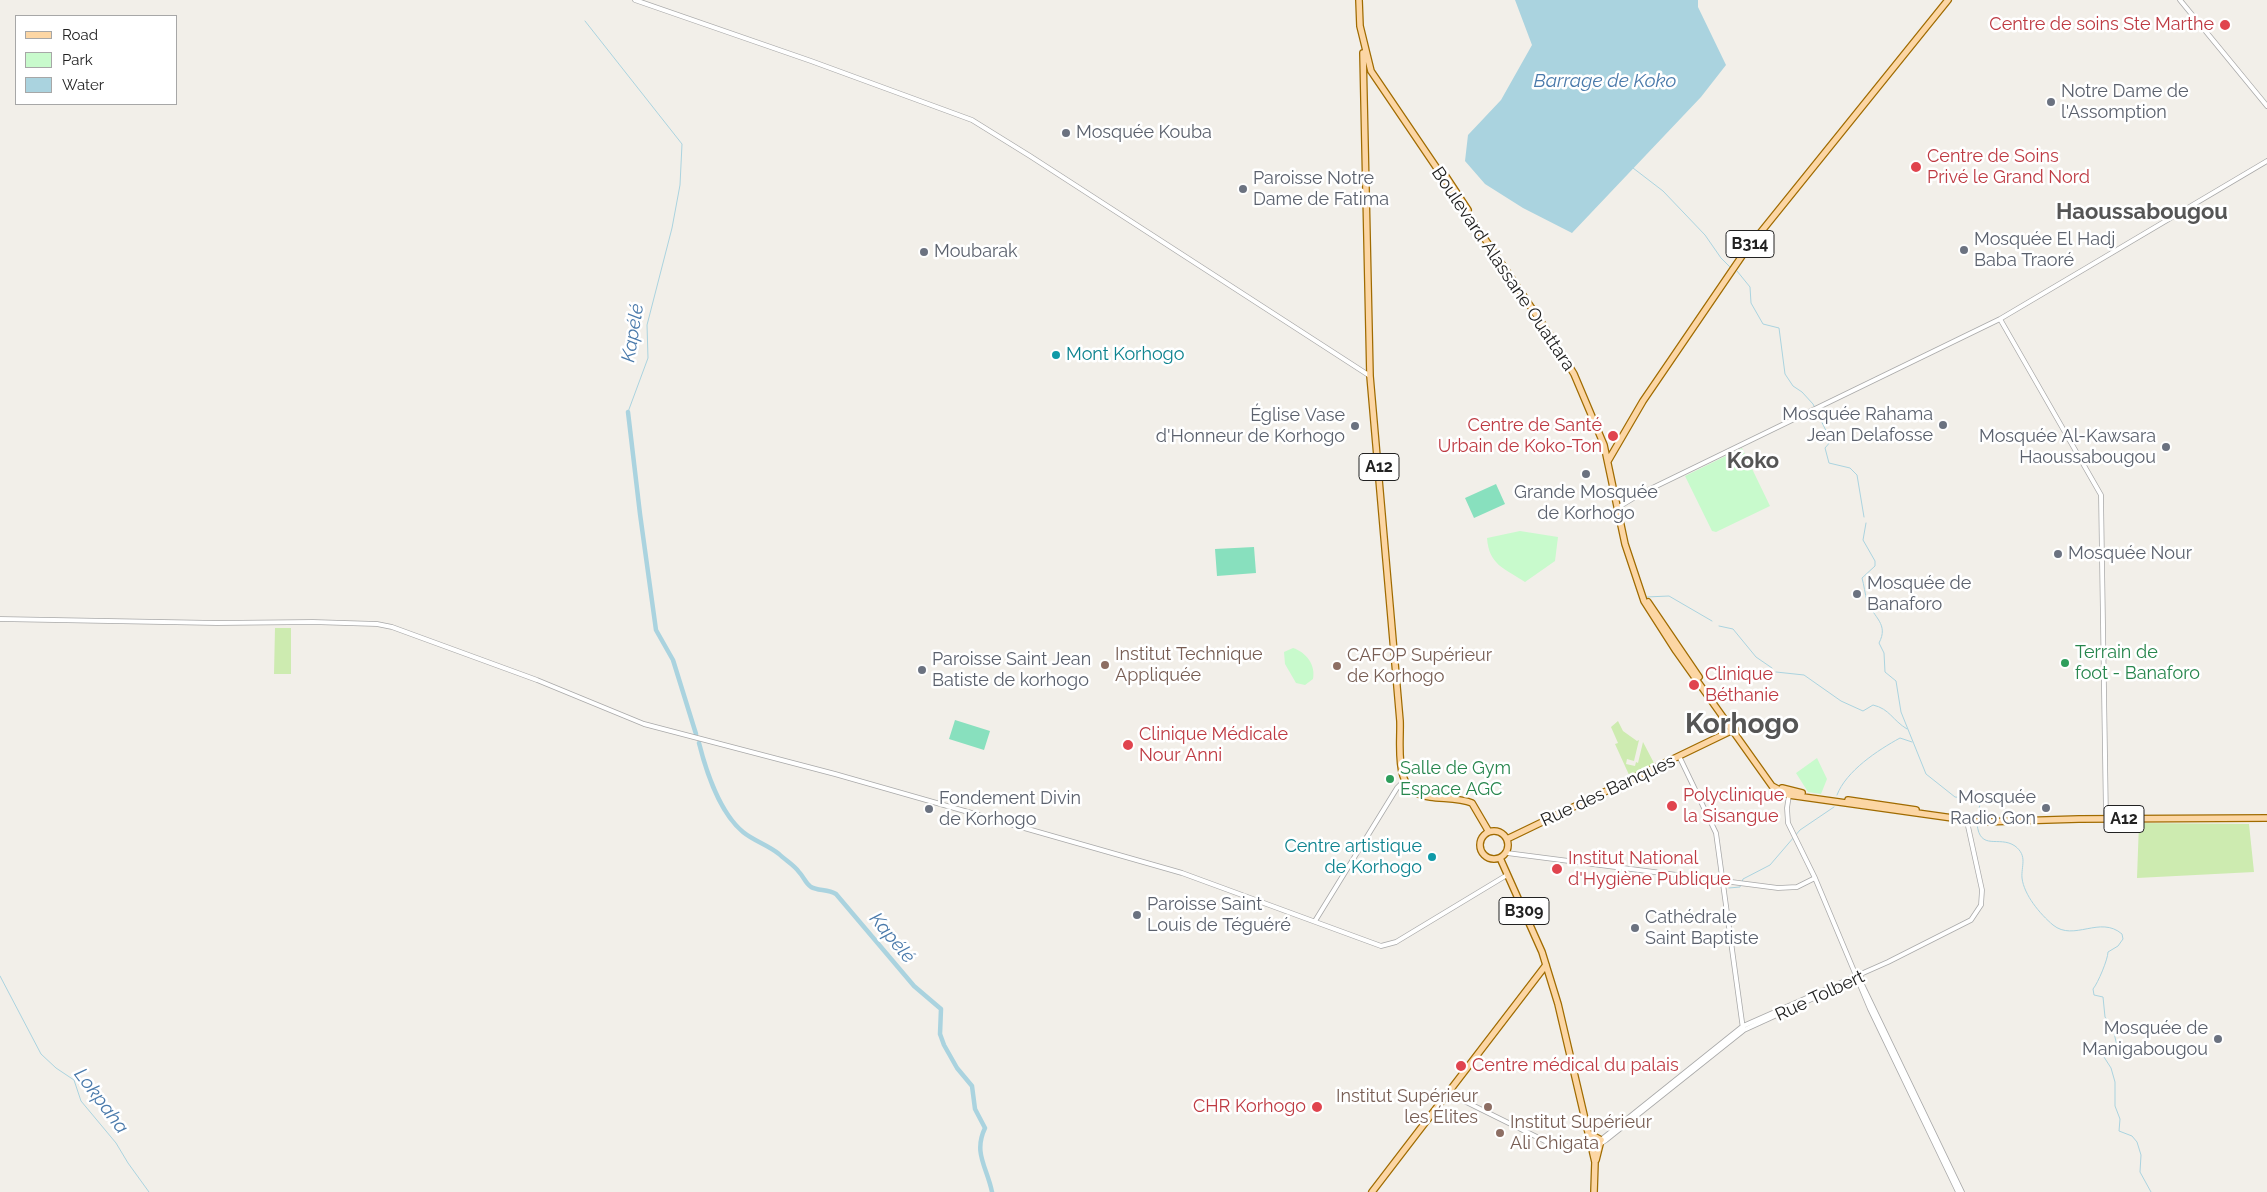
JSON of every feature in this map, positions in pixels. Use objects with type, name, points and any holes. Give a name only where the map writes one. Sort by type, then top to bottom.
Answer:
[{"type":"main road","name":"Boulevard Alassane Ouattara","points":[[1360,0],[1365,45],[1371,71],[1560,351],[1574,374],[1609,460]]},
{"type":"main road","name":"B314","points":[[1609,460],[1643,401],[1744,253],[1948,0]]},
{"type":"main road","name":"A12","points":[[1365,45],[1363,72],[1370,376],[1404,782]]},
{"type":"main road","name":"Boulevard Alassane Ouattara","points":[[1365,45],[1380,80],[1567,357],[1600,427],[1609,460],[1617,507],[1644,598],[1759,766],[1775,783],[1790,793],[1804,796],[1982,820],[2106,817],[2267,817]]},
{"type":"main road","points":[[1363,72],[1369,69],[1371,71]]},
{"type":"main road","name":"Boulevard Alassane Ouattara","points":[[1644,598],[1733,729]]},
{"type":"main road","name":"Rue des Banques","points":[[1507,839],[1733,729]]},
{"type":"main road","points":[[1404,782],[1408,788],[1420,795],[1472,803],[1489,832]]},
{"type":"main road","points":[[1489,832],[1500,832],[1507,839],[1509,846],[1506,853],[1500,858],[1490,859],[1482,852],[1481,840],[1489,832]]},
{"type":"main road","name":"B309","points":[[1500,858],[1546,965]]},
{"type":"main road","points":[[1372,1192],[1546,965]]},
{"type":"main road","points":[[1546,965],[1567,1039],[1590,1134],[1590,1144],[1596,1162]]},
{"type":"main road","points":[[1590,1134],[1601,1142],[1596,1162],[1594,1192]]},
{"type":"street","points":[[635,0],[811,61],[972,120],[1370,376]]},
{"type":"street","points":[[2180,0],[2267,106]]},
{"type":"street","points":[[1617,507],[2000,319],[2267,161]]},
{"type":"street","points":[[2000,319],[2100,495],[2106,817]]},
{"type":"street","points":[[0,619],[217,624],[323,622],[377,624],[392,627],[537,680],[644,724],[835,774],[1182,873],[1315,920],[1380,946],[1390,944],[1507,875]]},
{"type":"street","points":[[1679,756],[1713,825],[1720,855],[1743,1028]]},
{"type":"street","points":[[1315,920],[1397,788],[1404,782]]},
{"type":"street","points":[[1790,793],[1787,808],[1788,823],[1815,878],[1857,977],[1958,1192]]},
{"type":"street","name":"Rue Tolbert","points":[[1448,1093],[1542,1141],[1564,1147],[1601,1142],[1743,1028],[1857,977],[1964,925],[1977,914],[1981,906],[1982,890],[1969,819]]},
{"type":"street","points":[[1506,853],[1790,888],[1815,878]]},
{"type":"street","points":[[1857,977],[1962,1192]]},
{"type":"green space","points":[[1742,448],[1770,506],[1716,532],[1712,531],[1685,476]]},
{"type":"green space","points":[[1496,484],[1505,504],[1474,518],[1465,498]]},
{"type":"green space","points":[[1520,531],[1558,537],[1555,561],[1525,582],[1504,569],[1494,560],[1488,547],[1487,538]]},
{"type":"green space","points":[[1254,547],[1256,573],[1217,576],[1215,549]]},
{"type":"green space","points":[[275,628],[291,628],[291,674],[274,674]]},
{"type":"green space","points":[[1293,648],[1306,656],[1313,669],[1313,679],[1305,685],[1296,683],[1285,664],[1284,652]]},
{"type":"green space","points":[[955,720],[990,731],[984,750],[949,739]]},
{"type":"green space","points":[[1618,721],[1623,731],[1637,741],[1639,740],[1634,761],[1627,759],[1626,764],[1635,766],[1636,762],[1638,763],[1643,742],[1655,765],[1630,777],[1615,744],[1618,743],[1611,727]]},
{"type":"green space","points":[[1817,758],[1827,779],[1821,794],[1808,792],[1796,773]]},
{"type":"green space","points":[[2139,823],[2249,824],[2254,872],[2137,878]]},
{"type":"water","name":"Barrage de Koko","points":[[1515,0],[1698,0],[1698,7],[1726,65],[1701,97],[1572,233],[1523,208],[1485,184],[1465,161],[1468,135],[1501,100],[1532,45]]},
{"type":"waterway","name":"Kapélé","points":[[585,21],[682,144],[680,185],[672,228],[647,325],[648,358],[628,412]]},
{"type":"waterway","points":[[1633,168],[1663,191],[1705,235],[1721,258],[1730,267]]},
{"type":"waterway","points":[[1737,271],[1750,287],[1751,303],[1763,324],[1779,328],[1785,374],[1793,386],[1802,392],[1813,404],[1831,441],[1825,448],[1829,463],[1850,468],[1857,475],[1864,517]]},
{"type":"waterway","name":"Kapélé","points":[[628,412],[656,630],[673,660],[696,734]]},
{"type":"waterway","points":[[1866,523],[1863,540],[1875,561],[1875,566],[1862,578],[1867,601],[1881,626],[1882,636],[1879,643],[1884,653],[1885,672],[1896,681],[1901,712],[1926,774],[1955,797],[1975,799],[1980,804],[1977,820]]},
{"type":"waterway","points":[[1646,597],[1669,596],[1712,621]]},
{"type":"waterway","points":[[1719,626],[1733,629],[1756,657],[1772,668]]},
{"type":"waterway","points":[[1776,672],[1804,675],[1841,701],[1863,711],[1873,705],[1879,707],[1907,729]]},
{"type":"waterway","points":[[1837,795],[1841,786],[1855,770],[1873,755],[1900,738],[1912,742]]},
{"type":"waterway","name":"Kapélé","points":[[699,743],[715,791],[727,814],[735,824],[747,835],[775,851],[797,869],[811,887],[836,894],[914,986],[941,1009],[940,1034],[944,1045],[957,1068],[972,1086],[975,1109],[985,1128],[980,1145],[982,1160],[992,1192]]},
{"type":"waterway","points":[[1729,888],[1740,887],[1743,879],[1770,865],[1800,830],[1834,807]]},
{"type":"waterway","points":[[1977,824],[1982,838],[2009,843],[2019,850],[2023,857],[2022,878],[2026,891],[2038,910],[2053,925],[2070,931],[2105,927],[2114,929],[2122,934],[2123,939],[2118,946],[2108,952],[2102,971],[2093,989],[2094,995],[2103,997],[2105,1017],[2113,1028],[2118,1051],[2116,1053],[2106,1051],[2104,1057],[2111,1068],[2115,1082],[2115,1106],[2120,1119],[2119,1131],[2132,1136],[2137,1142],[2141,1155],[2140,1172],[2151,1192]]},
{"type":"waterway","name":"Lokpaha","points":[[0,976],[41,1054],[56,1068],[74,1080],[81,1101],[116,1143],[149,1192]]},
{"type":"place","name":"Centre de soins Ste Marthe","points":[[2225,25]]},
{"type":"place","name":"Notre Dame de l'Assomption","points":[[2051,102]]},
{"type":"place","name":"Mosquée Kouba","points":[[1066,133]]},
{"type":"place","name":"Centre de Soins Privé le Grand Nord","points":[[1916,167]]},
{"type":"place","name":"Paroisse Notre Dame de Fatima","points":[[1243,189]]},
{"type":"place","name":"Mosquée El Hadj Baba Traoré","points":[[1964,250]]},
{"type":"place","name":"Moubarak","points":[[924,252]]},
{"type":"place","name":"Mont Korhogo","points":[[1056,355]]},
{"type":"place","name":"Mosquée Rahama Jean Delafosse","points":[[1943,425]]},
{"type":"place","name":"Église Vase d'Honneur de Korhogo","points":[[1355,426]]},
{"type":"place","name":"Centre de Santé Urbain de Koko-Ton","points":[[1613,436]]},
{"type":"place","name":"Mosquée Al-Kawsara Haoussabougou","points":[[2166,447]]},
{"type":"place","name":"Grande Mosquée de Korhogo","points":[[1586,474]]},
{"type":"place","name":"Mosquée Nour","points":[[2058,554]]},
{"type":"place","name":"Mosquée de Banaforo","points":[[1857,594]]},
{"type":"place","name":"Terrain de foot - Banaforo","points":[[2065,663]]},
{"type":"place","name":"Institut Technique Appliquée","points":[[1105,665]]},
{"type":"place","name":"CAFOP Supérieur de Korhogo","points":[[1337,666]]},
{"type":"place","name":"Paroisse Saint Jean Batiste de korhogo","points":[[922,670]]},
{"type":"place","name":"Clinique Béthanie","points":[[1694,685]]},
{"type":"place","name":"Clinique Médicale Nour Anni","points":[[1128,745]]},
{"type":"place","name":"Salle de Gym Espace AGC","points":[[1390,779]]},
{"type":"place","name":"Polyclinique la Sisangue","points":[[1672,806]]},
{"type":"place","name":"Mosquée Radio Gon","points":[[2046,808]]},
{"type":"place","name":"Fondement Divin de Korhogo","points":[[929,809]]},
{"type":"place","name":"Centre artistique de Korhogo","points":[[1432,857]]},
{"type":"place","name":"Institut National d'Hygiène Publique","points":[[1557,869]]},
{"type":"place","name":"Paroisse Saint Louis de Téguéré","points":[[1137,915]]},
{"type":"place","name":"Cathédrale Saint Baptiste","points":[[1635,928]]},
{"type":"place","name":"Mosquée de Manigabougou","points":[[2218,1039]]},
{"type":"place","name":"Centre médical du palais","points":[[1461,1066]]},
{"type":"place","name":"CHR Korhogo","points":[[1317,1107]]},
{"type":"place","name":"Institut Supérieur les Élites","points":[[1488,1107]]},
{"type":"place","name":"Institut Supérieur Ali Chigata","points":[[1500,1133]]},
{"type":"district","name":"Haoussabougou","points":[[2142,212]]},
{"type":"district","name":"Koko","points":[[1753,461]]},
{"type":"district","name":"Korhogo","points":[[1742,725]]}]
